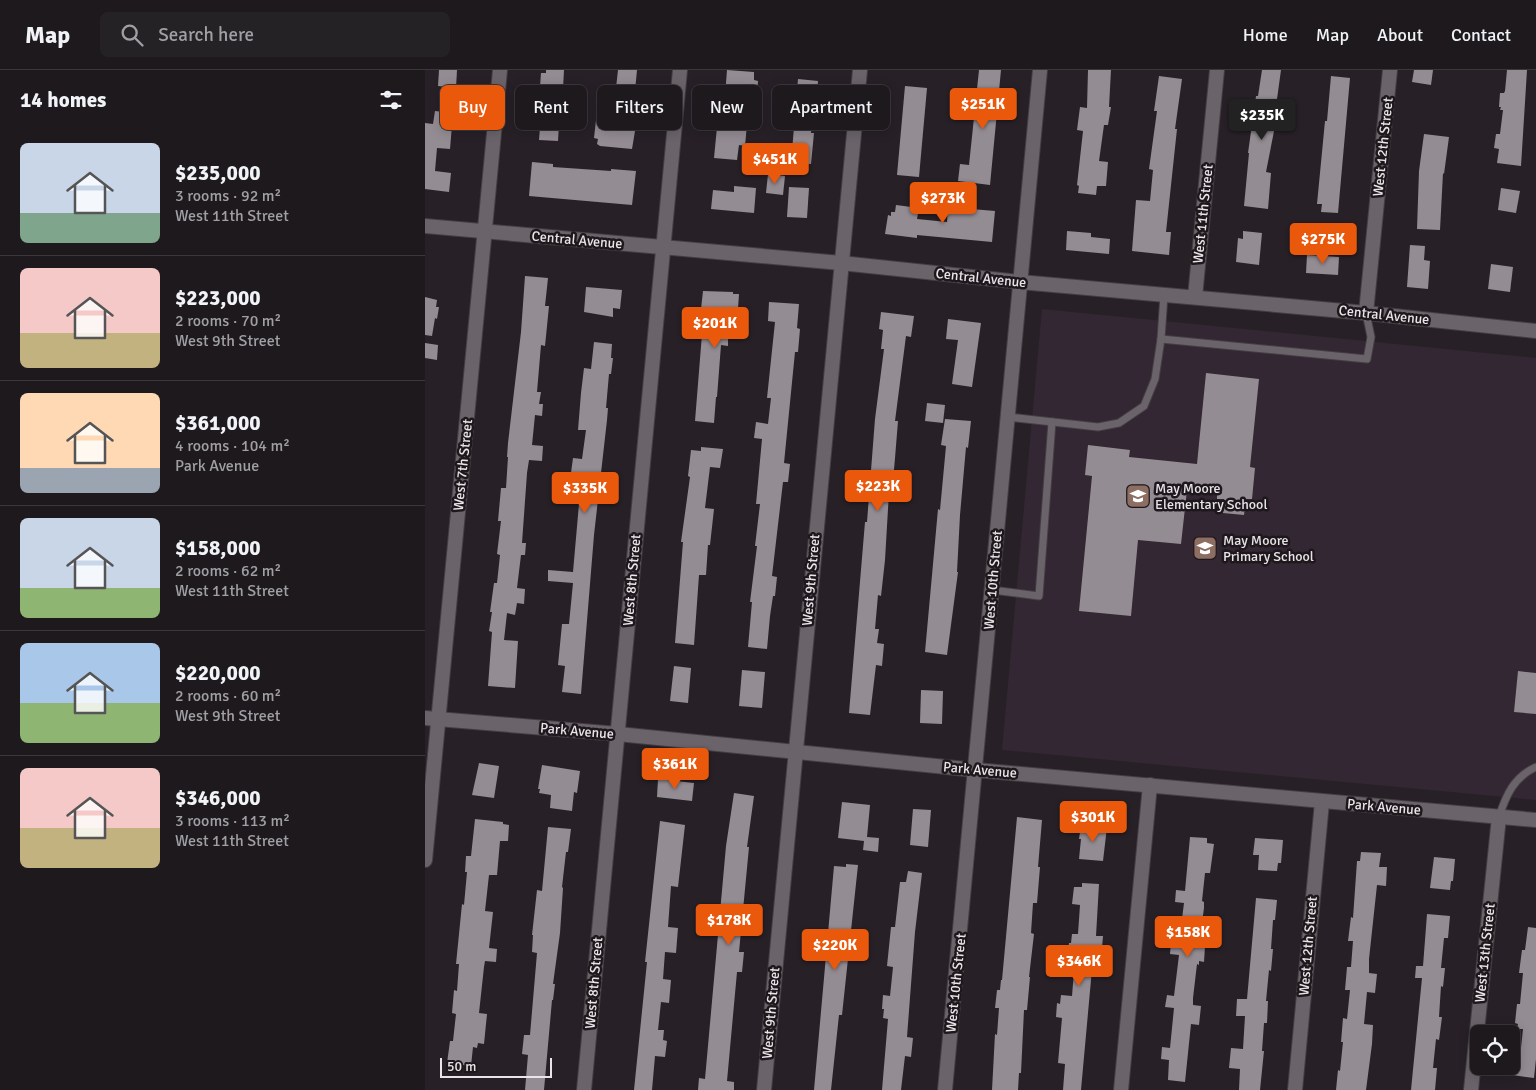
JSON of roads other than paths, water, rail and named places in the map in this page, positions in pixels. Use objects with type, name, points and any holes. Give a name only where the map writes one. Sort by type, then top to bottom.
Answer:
[{"type":"street","name":"West 7th Street","points":[[425,860],[431,719],[485,232],[500,70]]},
{"type":"street","name":"West 8th Street","points":[[584,1090],[680,70]]},
{"type":"street","name":"West 9th Street","points":[[764,1090],[860,70]]},
{"type":"street","name":"West 10th Street","points":[[945,1090],[1041,70]]},
{"type":"street","name":"West 11th Street","points":[[1195,297],[1217,70]]},
{"type":"street","name":"West 12th Street","points":[[1366,313],[1390,70]]},
{"type":"street","name":"Central Avenue","points":[[425,226],[841,263],[1536,331]]},
{"type":"street","name":"Park Avenue","points":[[431,719],[618,734],[976,770],[1536,820]]},
{"type":"street","points":[[1121,1090],[1150,785]]},
{"type":"street","name":"West 12th Street","points":[[1295,1090],[1322,802]]},
{"type":"street","name":"West 13th Street","points":[[1471,1090],[1499,817]]},
{"type":"lane","points":[[1008,418],[1097,427],[1119,423],[1144,406],[1155,379],[1161,339],[1164,295]]},
{"type":"lane","points":[[1161,339],[1367,359],[1371,337],[1366,313]]},
{"type":"lane","points":[[992,590],[1039,596],[1053,422]]},
{"type":"lane","points":[[1499,817],[1506,795],[1518,778],[1536,767]]},
{"type":"place","name":"May Moore Elementary School","points":[[1138,496]]},
{"type":"place","name":"May Moore Primary School","points":[[1205,548]]}]
